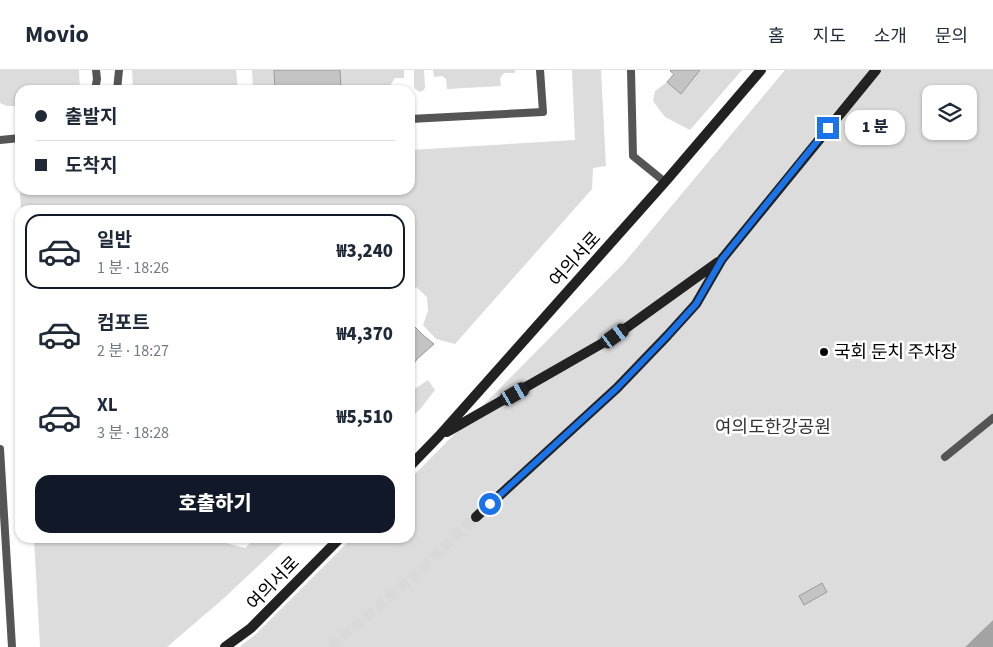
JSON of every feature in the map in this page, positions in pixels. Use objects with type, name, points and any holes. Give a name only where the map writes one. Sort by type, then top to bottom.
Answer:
[{"type":"main road","name":"여의서로","points":[[415,461],[440,436],[665,182],[761,70]]},
{"type":"main road","points":[[476,517],[617,388],[696,304],[722,259],[876,70]]},
{"type":"main road","points":[[440,436],[615,336],[722,259]]},
{"type":"main road","name":"여의서로","points":[[225,647],[251,628],[335,543]]},
{"type":"lane","points":[[96,70],[96,85]]},
{"type":"lane","points":[[118,85],[119,70]]},
{"type":"lane","points":[[415,119],[543,112],[540,70]]},
{"type":"lane","points":[[631,70],[634,156],[665,182]]},
{"type":"lane","points":[[0,140],[15,138]]},
{"type":"lane","points":[[945,457],[993,418]]},
{"type":"lane","points":[[0,449],[12,647]]},
{"type":"green space","points":[[0,70],[79,70],[80,85],[15,85],[15,106],[7,106],[0,103]]},
{"type":"green space","points":[[132,70],[236,70],[238,85],[133,85]]},
{"type":"green space","points":[[252,70],[274,70],[275,85],[253,85]]},
{"type":"green space","points":[[340,70],[404,70],[404,78],[395,78],[391,85],[341,85]]},
{"type":"green space","points":[[414,70],[424,70],[424,90],[420,92],[415,89]]},
{"type":"green space","points":[[433,70],[515,70],[515,73],[504,73],[500,78],[501,86],[447,89],[446,79],[442,76],[434,77]]},
{"type":"green space","points":[[572,70],[601,70],[606,166],[593,168],[592,189],[455,344],[436,339],[423,325],[428,311],[427,297],[415,288],[415,205],[21,205],[20,195],[415,195],[415,150],[575,140]]},
{"type":"green space","points":[[700,70],[742,70],[690,130],[665,117],[653,101],[655,91],[667,82],[681,94]]},
{"type":"green space","name":"여의도한강공원","points":[[785,70],[993,70],[993,620],[965,647],[239,647],[255,635],[347,543],[415,543],[415,474],[624,263]]},
{"type":"green space","points":[[428,380],[435,390],[415,414],[415,389]]},
{"type":"green space","points":[[34,543],[226,543],[245,548],[250,543],[283,543],[223,599],[167,647],[40,647]]},
{"type":"shaded area","points":[[993,620],[993,647],[965,647]]},
{"type":"building","points":[[274,70],[340,70],[341,85],[275,85]]},
{"type":"building","points":[[671,70],[700,70],[681,94],[667,82],[674,74]]},
{"type":"building","points":[[415,327],[434,344],[415,362]]},
{"type":"building","points":[[822,583],[827,592],[804,605],[799,596]]},
{"type":"tunnel","points":[[331,647],[405,584],[476,517]]},
{"type":"place","name":"국회 둔치 주차장","points":[[824,352]]},
{"type":"route","points":[[490,504],[617,388],[696,304],[722,259],[828,128]]}]
